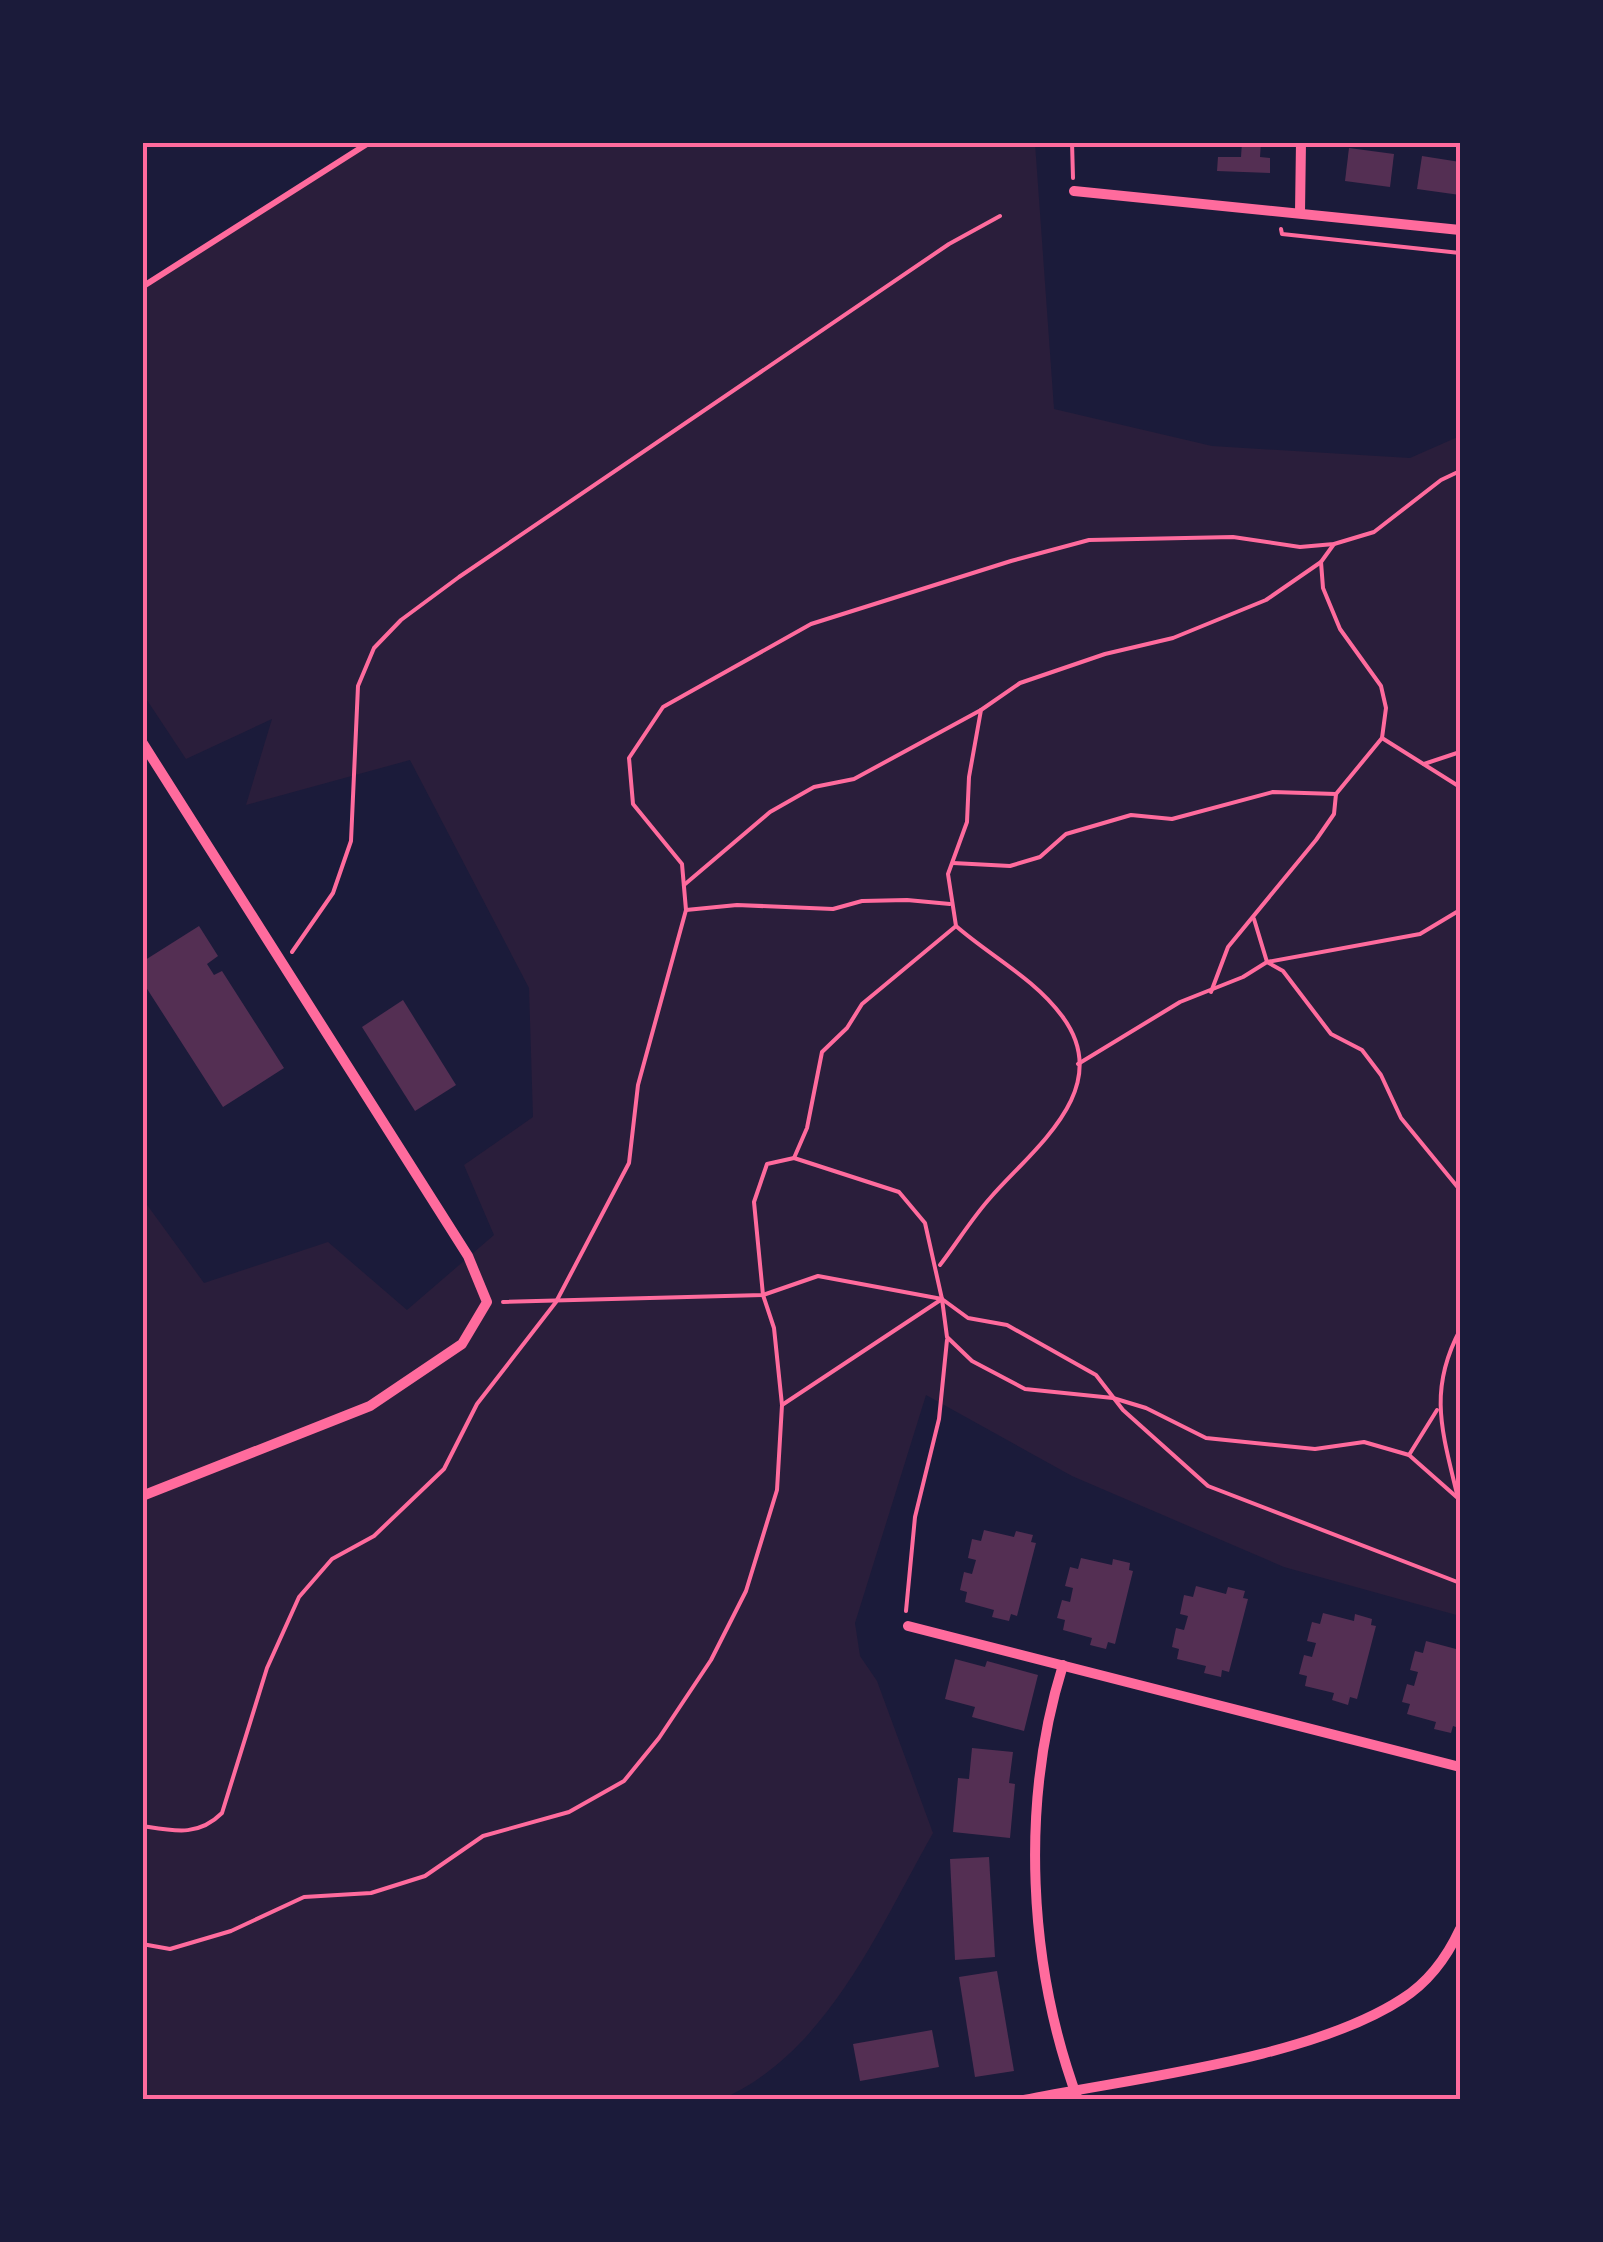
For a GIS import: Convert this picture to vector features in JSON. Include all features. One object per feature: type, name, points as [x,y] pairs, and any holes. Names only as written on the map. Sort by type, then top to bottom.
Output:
[{"type":"street","points":[[1300,212],[1301,142]]},
{"type":"street","points":[[1074,191],[1460,230]]},
{"type":"street","points":[[142,742],[468,1256],[487,1302],[462,1344],[370,1406],[142,1496]]},
{"type":"street","points":[[908,1626],[1460,1767]]},
{"type":"street","points":[[1063,1665],[1052,1700],[1039,1800],[1036,1874],[1051,2008],[1077,2094]]},
{"type":"street","points":[[1024,2100],[1077,2094],[1282,2046],[1382,2011],[1436,1969],[1460,1929]]},
{"type":"lane","points":[[142,287],[370,142]]},
{"type":"path","points":[[1072,142],[1074,191]]},
{"type":"path","points":[[1279,210],[1282,234],[1460,253]]},
{"type":"path","points":[[282,966],[333,894],[351,841],[358,686],[374,648],[401,620],[521,534],[950,244],[1000,216]]},
{"type":"path","points":[[142,1826],[178,1831],[206,1829],[222,1813],[267,1668],[299,1597],[332,1559],[374,1536],[444,1470],[478,1404],[556,1302],[629,1163],[638,1084],[686,910],[682,864],[634,804],[629,758],[663,707],[810,624],[1089,540],[1233,537],[1300,548],[1334,544],[1374,532],[1441,480],[1460,472]]},
{"type":"path","points":[[684,884],[770,812],[814,787],[854,779],[981,710],[1020,684],[1105,654],[1173,638],[1266,600],[1322,562],[1334,544]]},
{"type":"path","points":[[1211,992],[1228,946],[1334,814],[1336,794],[1382,738],[1386,708],[1381,686],[1340,629],[1323,588],[1322,562]]},
{"type":"path","points":[[938,1267],[992,1196],[1055,1129],[1079,1082],[1077,1040],[1061,1015],[1026,978],[956,926],[948,874],[967,822],[969,778],[981,710]]},
{"type":"path","points":[[1382,738],[1460,786]]},
{"type":"path","points":[[1424,764],[1460,752]]},
{"type":"path","points":[[952,863],[1010,866],[1040,857],[1066,834],[1131,815],[1172,820],[1274,792],[1336,794]]},
{"type":"path","points":[[686,910],[738,905],[833,909],[862,902],[907,900],[952,904]]},
{"type":"path","points":[[1078,1064],[1180,1002],[1211,992],[1267,962],[1420,934],[1460,910]]},
{"type":"path","points":[[1254,916],[1267,962],[1283,971],[1332,1034],[1362,1050],[1380,1074],[1401,1118],[1460,1190]]},
{"type":"path","points":[[794,1158],[807,1128],[822,1052],[847,1028],[862,1004],[956,926]]},
{"type":"path","points":[[142,1944],[170,1949],[231,1931],[304,1897],[371,1893],[424,1876],[483,1836],[568,1812],[624,1781],[711,1660],[746,1592],[777,1490],[782,1406],[774,1328],[762,1296],[754,1202],[767,1164],[794,1158],[899,1192],[925,1223],[938,1267],[947,1337],[940,1419],[916,1516],[905,1594],[908,1626]]},
{"type":"path","points":[[487,1302],[762,1296],[818,1276],[942,1298],[968,1318],[1007,1325],[1096,1376],[1114,1398],[1208,1486],[1460,1582]]},
{"type":"path","points":[[782,1406],[942,1298]]},
{"type":"path","points":[[1459,1497],[1438,1410],[1447,1355],[1460,1330]]},
{"type":"path","points":[[947,1337],[972,1361],[1025,1389],[1114,1398],[1146,1408],[1206,1438],[1315,1449],[1364,1442],[1409,1456],[1459,1497]]},
{"type":"path","points":[[1409,1456],[1438,1410]]},
{"type":"shaded area","points":[[370,143],[1035,143],[1054,409],[1212,446],[1410,458],[1460,436],[1460,1616],[1284,1567],[1072,1476],[926,1395],[855,1623],[860,1656],[877,1681],[933,1833],[870,1947],[820,2020],[791,2052],[758,2079],[720,2100],[143,2099],[142,1198],[204,1283],[328,1242],[407,1310],[494,1235],[464,1165],[533,1117],[529,988],[410,760],[246,805],[272,719],[186,759],[143,694],[143,287]]},
{"type":"building","points":[[1242,142],[1261,142],[1260,157],[1270,158],[1270,173],[1217,171],[1218,157],[1241,157]]},
{"type":"building","points":[[1349,148],[1394,154],[1390,187],[1345,181]]},
{"type":"building","points":[[1422,156],[1460,162],[1460,195],[1417,189]]},
{"type":"building","points":[[199,926],[218,956],[207,964],[214,975],[222,971],[284,1068],[223,1107],[142,981],[142,962]]},
{"type":"building","points":[[403,1000],[456,1085],[415,1111],[362,1027]]},
{"type":"building","points":[[984,1530],[1014,1537],[1016,1531],[1033,1535],[1031,1542],[1036,1543],[1017,1616],[1011,1614],[1009,1621],[992,1617],[994,1610],[965,1602],[967,1592],[960,1590],[964,1572],[972,1574],[976,1560],[968,1558],[972,1539],[981,1541]]},
{"type":"building","points":[[1081,1558],[1112,1565],[1113,1559],[1130,1563],[1129,1570],[1133,1571],[1115,1644],[1108,1642],[1106,1649],[1090,1645],[1092,1638],[1063,1630],[1065,1620],[1057,1618],[1062,1600],[1070,1602],[1073,1588],[1065,1586],[1070,1567],[1078,1569]]},
{"type":"building","points":[[1196,1586],[1226,1594],[1228,1587],[1245,1591],[1243,1598],[1248,1599],[1229,1672],[1222,1670],[1221,1677],[1204,1673],[1206,1666],[1177,1659],[1179,1649],[1172,1647],[1176,1628],[1184,1630],[1188,1616],[1180,1614],[1184,1595],[1193,1597]]},
{"type":"building","points":[[1323,1613],[1354,1621],[1355,1614],[1372,1619],[1371,1625],[1376,1626],[1357,1699],[1350,1697],[1348,1705],[1332,1700],[1334,1693],[1305,1686],[1307,1676],[1299,1674],[1304,1655],[1312,1657],[1316,1643],[1307,1641],[1312,1622],[1320,1624]]},
{"type":"building","points":[[1460,1637],[1460,1723],[1459,1728],[1453,1726],[1451,1733],[1434,1729],[1436,1722],[1407,1714],[1410,1704],[1402,1702],[1407,1684],[1414,1686],[1418,1672],[1410,1670],[1415,1651],[1423,1653],[1426,1641],[1456,1649]]},
{"type":"building","points":[[955,1659],[985,1667],[987,1661],[1038,1675],[1024,1731],[972,1717],[975,1707],[945,1699]]},
{"type":"building","points":[[972,1748],[1013,1752],[1009,1783],[1015,1784],[1010,1838],[953,1832],[958,1778],[969,1779]]},
{"type":"building","points":[[989,1857],[995,1957],[955,1960],[950,1859]]},
{"type":"building","points":[[997,1971],[1014,2071],[975,2077],[959,1977]]},
{"type":"building","points":[[932,2030],[939,2067],[860,2081],[853,2044]]}]
